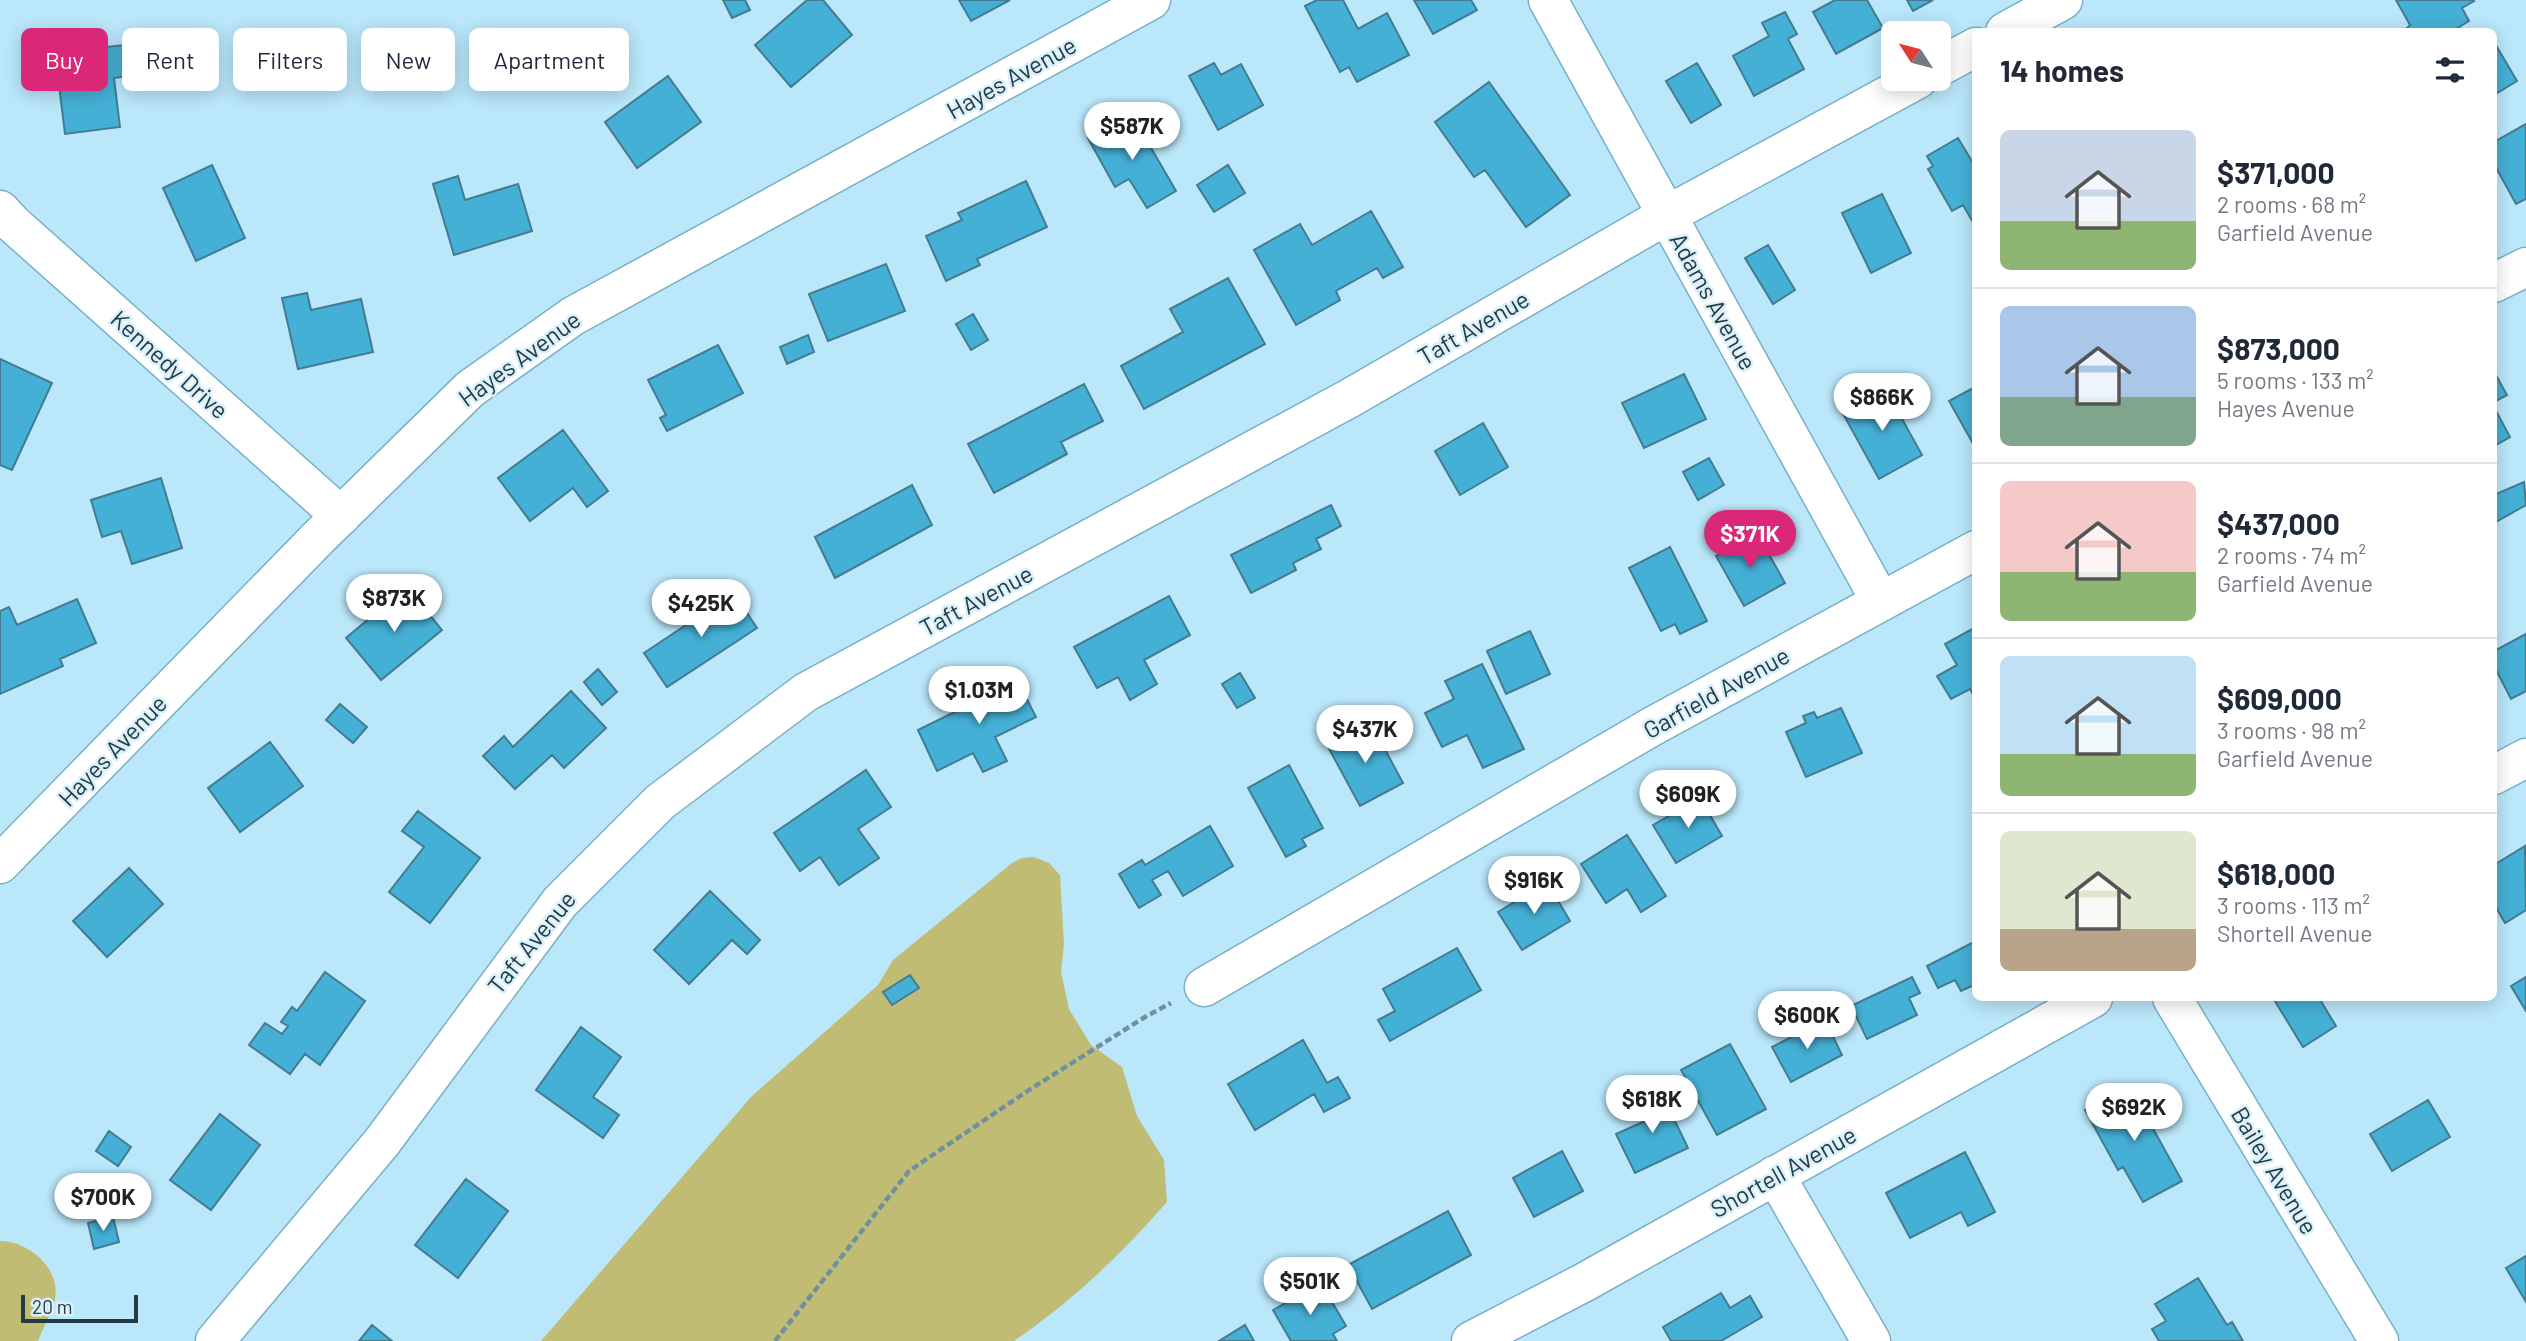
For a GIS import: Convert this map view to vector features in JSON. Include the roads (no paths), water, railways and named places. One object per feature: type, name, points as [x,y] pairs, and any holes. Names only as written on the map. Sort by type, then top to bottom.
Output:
[{"type":"street","name":"Hayes Avenue","points":[[0,864],[341,516],[470,389],[573,316],[1151,0]]},
{"type":"street","name":"Adams Avenue","points":[[1548,0],[1881,602]]},
{"type":"street","points":[[2012,28],[2063,0]]},
{"type":"street","points":[[1951,61],[1972,49]]},
{"type":"street","name":"Taft Avenue","points":[[215,1341],[382,1142],[560,902],[660,802],[806,692],[1350,398],[1667,215],[1896,91]]},
{"type":"street","name":"Kennedy Drive","points":[[0,210],[341,516]]},
{"type":"street","points":[[2497,282],[2526,267]]},
{"type":"street","name":"Garfield Avenue","points":[[1205,987],[1653,726],[1972,553]]},
{"type":"street","points":[[2497,773],[2526,758]]},
{"type":"street","name":"Shortell Avenue","points":[[1471,1341],[1583,1283],[2089,1001]]},
{"type":"street","name":"Bailey Avenue","points":[[2174,1001],[2379,1341]]},
{"type":"street","points":[[1775,1175],[1871,1341]]}]
